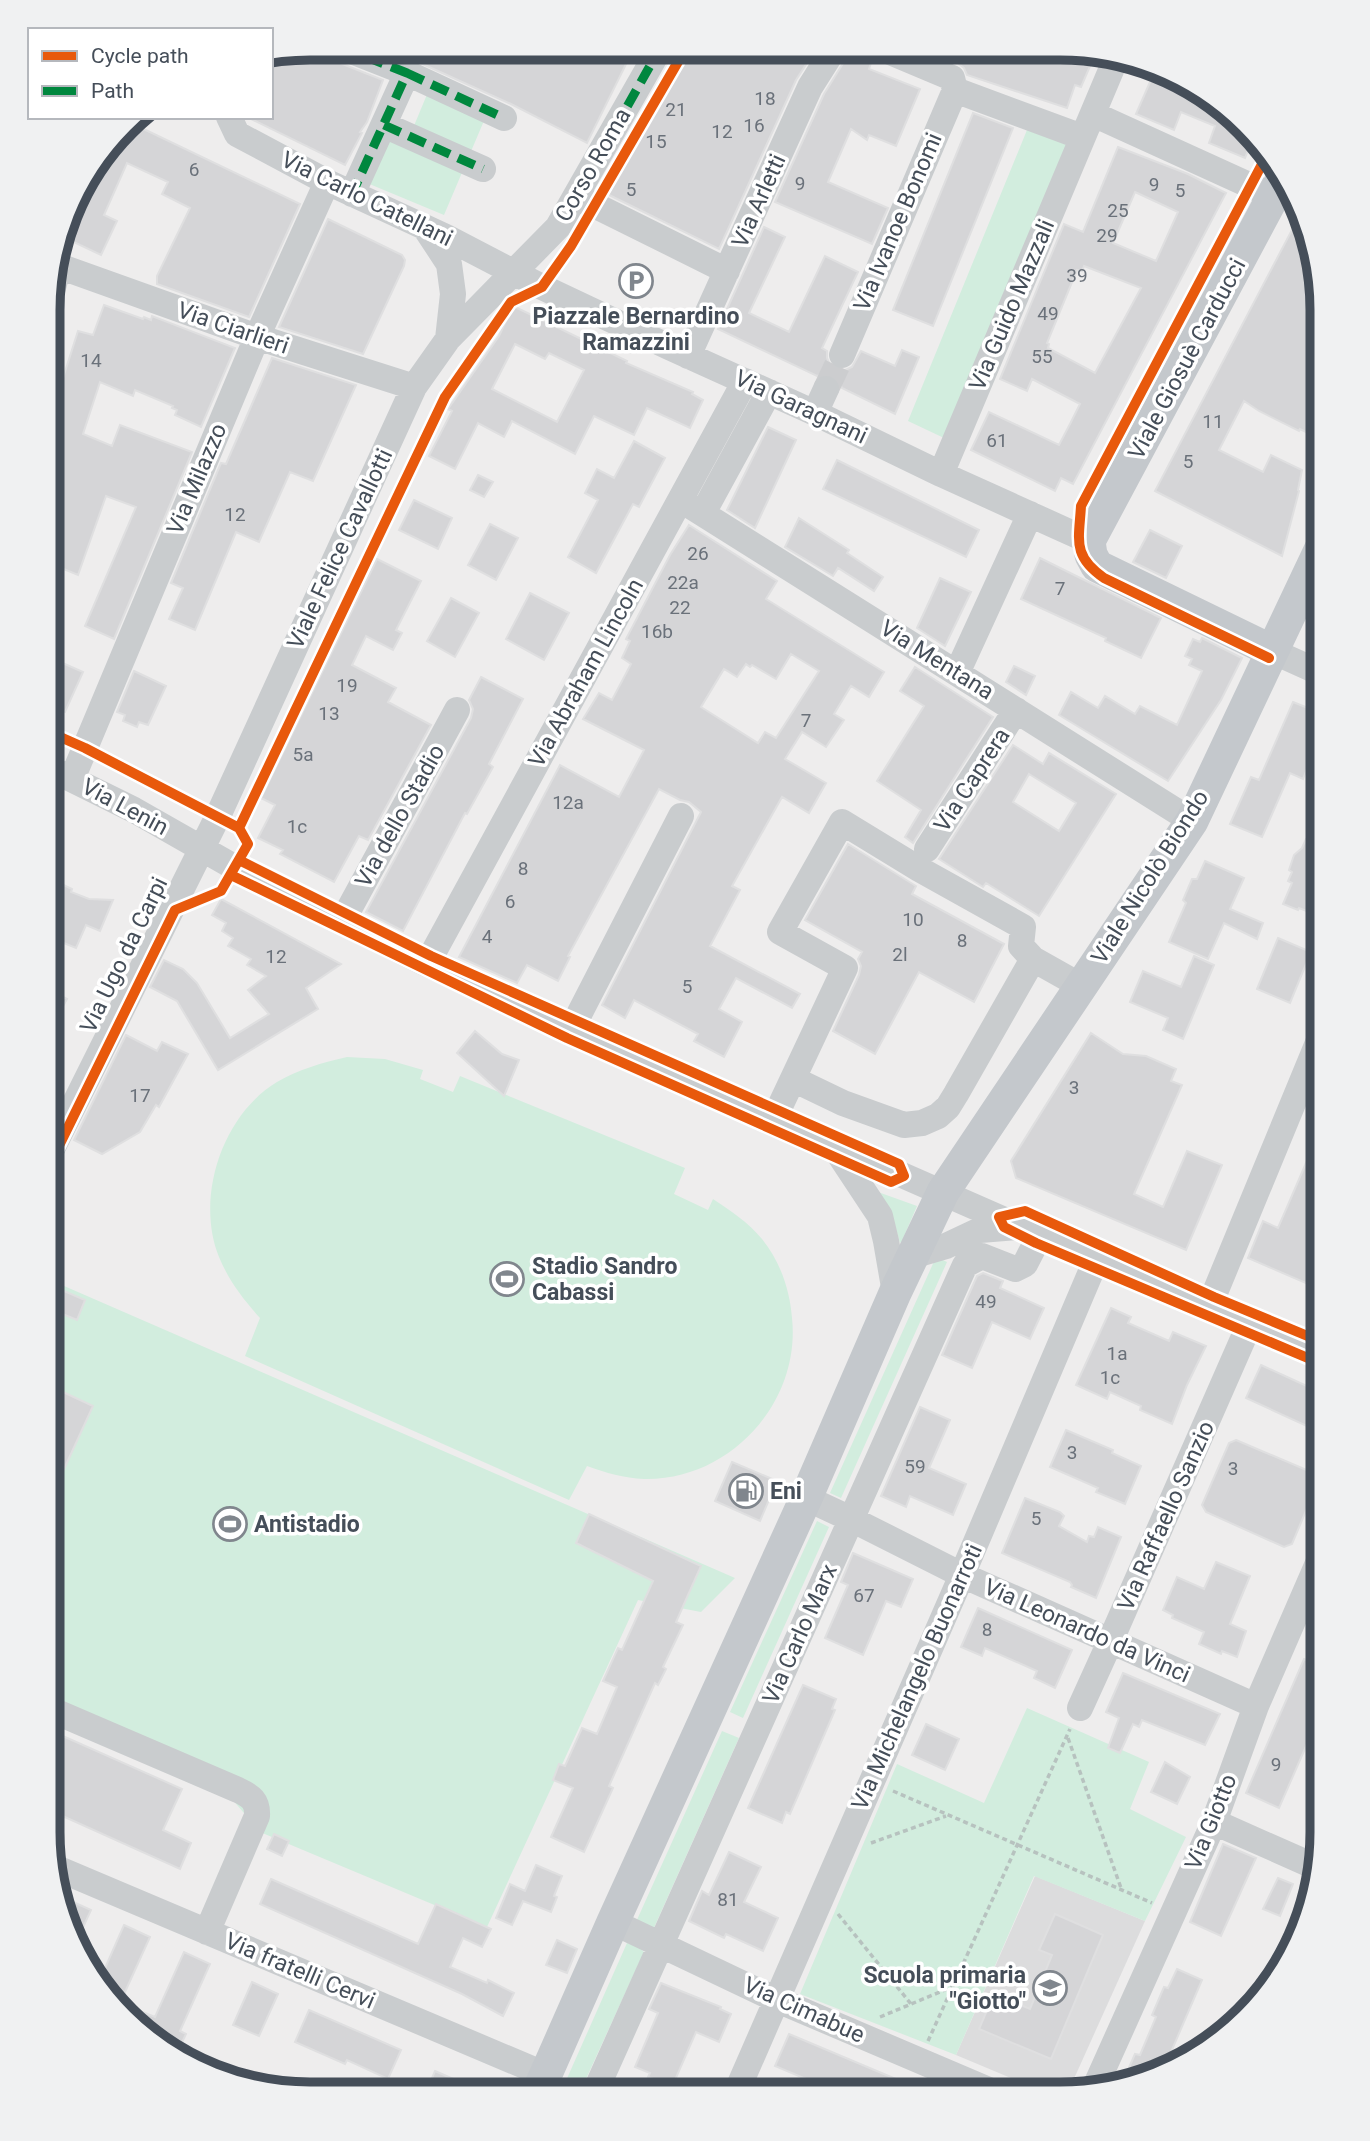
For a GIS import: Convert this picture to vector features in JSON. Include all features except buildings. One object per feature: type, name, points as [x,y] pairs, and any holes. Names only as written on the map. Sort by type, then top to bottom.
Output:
[{"type":"main road","name":"Viale Giosuè Carducci","points":[[1089,541],[1278,186]]},
{"type":"main road","points":[[1089,541],[1091,555],[1097,566],[1272,650]]},
{"type":"main road","name":"Viale Nicolò Biondo","points":[[943,1192],[1192,821],[1310,571]]},
{"type":"main road","points":[[543,2082],[806,1498],[895,1293],[943,1192]]},
{"type":"street","points":[[374,60],[504,118]]},
{"type":"street","name":"Corso Roma","points":[[514,271],[558,227],[653,60]]},
{"type":"street","name":"Via Arletti","points":[[688,356],[810,87],[827,60]]},
{"type":"street","points":[[909,60],[952,78],[955,90],[1088,126],[1277,186]]},
{"type":"street","name":"Via Guido Mazzali","points":[[941,474],[1113,65]]},
{"type":"street","points":[[352,194],[407,73]]},
{"type":"street","name":"Via Ivanoe Bonomi","points":[[842,355],[955,90]]},
{"type":"street","name":"Via Carlo Catellani","points":[[230,119],[237,134],[327,182],[514,271]]},
{"type":"street","points":[[384,125],[483,169]]},
{"type":"street","name":"Via Milazzo","points":[[60,774],[327,182]]},
{"type":"street","points":[[576,196],[727,271]]},
{"type":"street","points":[[426,229],[449,264],[453,294],[448,339]]},
{"type":"street","name":"Via Ciarlieri","points":[[63,268],[257,337],[414,387]]},
{"type":"street","name":"Via Garagnani","points":[[514,271],[542,287],[769,392],[821,401],[941,474],[1089,541]]},
{"type":"street","name":"Viale Felice Cavallotti","points":[[201,848],[414,387],[448,339],[514,271]]},
{"type":"street","name":"Via Abraham Lincoln","points":[[692,507],[745,381]]},
{"type":"street","name":"Via Abraham Lincoln","points":[[427,964],[692,507],[769,392]]},
{"type":"street","name":"Via Mentana","points":[[692,507],[1192,821]]},
{"type":"street","points":[[957,673],[1030,514]]},
{"type":"street","points":[[1272,650],[1310,668]]},
{"type":"street","name":"Via dello Stadio","points":[[342,922],[457,710]]},
{"type":"street","name":"Via Caprera","points":[[927,849],[1016,710]]},
{"type":"street","name":"Via Lenin","points":[[60,774],[134,810],[201,848]]},
{"type":"street","points":[[571,1030],[681,816]]},
{"type":"street","points":[[774,1119],[845,968],[780,932],[842,822],[919,869],[1023,926],[1021,946],[1032,959],[1081,986]]},
{"type":"street","points":[[201,848],[255,879],[427,964],[571,1030],[1096,1260],[1310,1347]]},
{"type":"street","name":"Via Ugo da Carpi","points":[[60,1133],[201,848]]},
{"type":"street","points":[[793,1079],[843,1103],[904,1125],[922,1124],[938,1116],[956,1094],[1032,959]]},
{"type":"street","points":[[1209,1307],[1310,1063]]},
{"type":"street","points":[[833,1145],[880,1216],[895,1293]]},
{"type":"street","points":[[912,1256],[946,1246],[980,1230],[1030,1231]]},
{"type":"street","name":"Via Carlo Marx","points":[[599,2082],[965,1265],[982,1256],[1015,1269],[1026,1264],[1030,1231]]},
{"type":"street","name":"Via Michelangelo Buonarroti","points":[[741,2082],[1096,1260]]},
{"type":"street","name":"Via Raffaello Sanzio","points":[[1080,1708],[1250,1323]]},
{"type":"street","name":"Via Leonardo da Vinci","points":[[806,1498],[962,1575],[1256,1706]]},
{"type":"street","name":"Via Giotto","points":[[1099,2078],[1214,1822],[1256,1706],[1310,1582]]},
{"type":"street","points":[[60,1714],[238,1790],[255,1800],[258,1807],[257,1816],[207,1932]]},
{"type":"street","points":[[1214,1822],[1308,1864]]},
{"type":"street","name":"Via fratelli Cervi","points":[[63,1871],[207,1932],[538,2082]]},
{"type":"street","name":"Via Cimabue","points":[[613,1922],[775,1999],[970,2082]]},
{"type":"path","points":[[919,2060],[1080,1708]]},
{"type":"path","points":[[1067,1735],[1122,1890]]},
{"type":"path","points":[[871,1781],[1173,1912]]},
{"type":"path","points":[[839,1854],[948,1815]]},
{"type":"path","points":[[822,1893],[911,2004]]},
{"type":"path","points":[[849,2030],[953,1987]]},
{"type":"shaded area","name":"Scuola primaria \"Giotto\"","points":[[1035,1876],[1145,1921],[1073,2081],[1020,2082],[956,2055]]},
{"type":"green space","points":[[428,92],[486,116],[444,215],[367,183],[387,138],[406,145]]},
{"type":"green space","points":[[1027,130],[1068,145],[944,438],[908,421]]},
{"type":"green space","name":"Stadio Sandro Cabassi","points":[[347,1057],[385,1059],[423,1070],[420,1079],[453,1092],[460,1076],[685,1168],[674,1194],[708,1210],[713,1199],[751,1227],[779,1266],[789,1297],[792,1318],[792,1349],[785,1379],[772,1406],[754,1431],[731,1451],[705,1466],[675,1476],[644,1479],[615,1475],[587,1466],[569,1500],[245,1356],[260,1318],[227,1274],[212,1234],[212,1184],[218,1160],[241,1115],[258,1097],[294,1073]]},
{"type":"green space","points":[[878,1192],[917,1206],[900,1243],[893,1218]]},
{"type":"green space","points":[[936,1257],[947,1262],[841,1498],[830,1493]]},
{"type":"green space","points":[[60,1284],[735,1578],[701,1612],[638,1600],[487,1927],[260,1832],[232,1799],[60,1722]]},
{"type":"green space","points":[[817,1521],[829,1527],[743,1718],[730,1712]]},
{"type":"green space","points":[[1027,1708],[1149,1762],[1130,1809],[1186,1837],[1145,1921],[1034,1876],[956,2055],[800,1994],[897,1764],[984,1803]]},
{"type":"green space","points":[[722,1731],[739,1738],[653,1930],[636,1922]]},
{"type":"green space","points":[[627,1943],[637,1946],[644,1952],[585,2082],[565,2082]]},
{"type":"tunnel","points":[[826,389],[842,355]]},
{"type":"marked path","points":[[352,194],[407,73],[374,60]]},
{"type":"marked path","points":[[601,153],[653,60]]},
{"type":"marked path","points":[[407,73],[504,118]]},
{"type":"marked path","points":[[384,125],[483,169]]},
{"type":"cycle path","points":[[239,828],[445,397],[511,302],[542,287],[571,246],[679,60]]},
{"type":"cycle path","points":[[1263,163],[1081,506],[1079,538],[1082,555],[1104,578],[1269,658]]},
{"type":"cycle path","points":[[60,737],[239,828],[248,844],[221,891],[175,910],[60,1144]]},
{"type":"cycle path","points":[[231,875],[567,1038],[891,1182],[904,1176],[899,1164],[431,956],[239,860]]},
{"type":"cycle path","points":[[1310,1337],[1214,1297],[1025,1211],[999,1217],[1004,1227],[1036,1243],[1310,1359]]},
{"type":"place","name":"Piazzale Bernardino Ramazzini","points":[[636,281]]},
{"type":"place","name":"Stadio Sandro Cabassi","points":[[507,1279]]},
{"type":"place","name":"Eni","points":[[746,1491]]},
{"type":"place","name":"Antistadio","points":[[230,1524]]},
{"type":"place","name":"Scuola primaria \"Giotto\"","points":[[1050,1988]]}]
